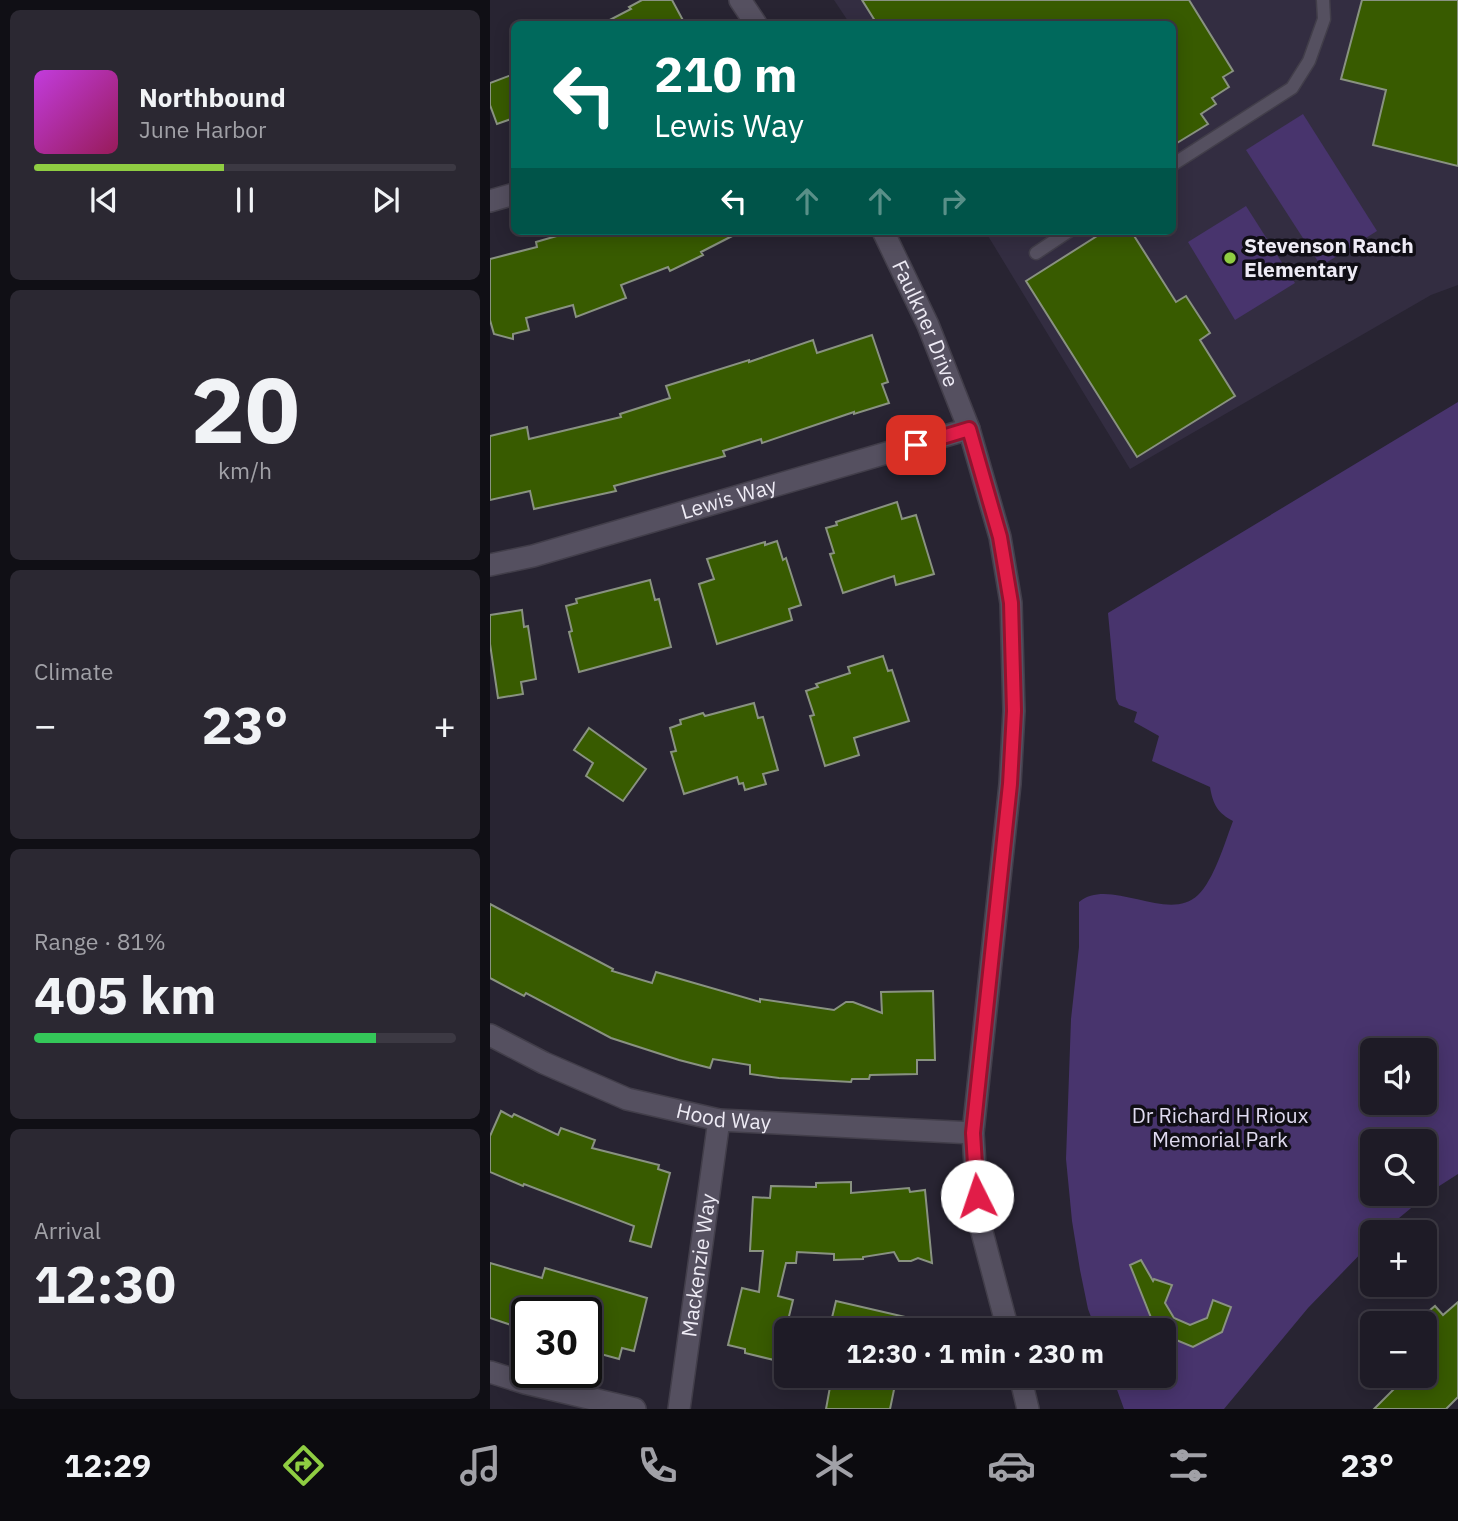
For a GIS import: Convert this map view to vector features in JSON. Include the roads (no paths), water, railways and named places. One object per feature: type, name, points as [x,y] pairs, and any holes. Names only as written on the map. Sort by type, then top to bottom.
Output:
[{"type":"street","points":[[740,0],[754,21]]},
{"type":"street","points":[[490,201],[511,195]]},
{"type":"street","name":"Faulkner Drive","points":[[885,235],[929,325],[969,429],[1000,537],[1011,603],[1014,711],[1010,784],[973,1133],[978,1217],[1005,1318]]},
{"type":"street","name":"Lewis Way","points":[[490,565],[533,556],[969,429]]},
{"type":"street","name":"Hood Way","points":[[490,1035],[544,1063],[627,1099],[719,1120],[973,1133]]},
{"type":"street","name":"Mackenzie Way","points":[[679,1409],[719,1120]]},
{"type":"street","points":[[490,1372],[635,1409]]},
{"type":"street","points":[[1023,1388],[1028,1409]]},
{"type":"lane","points":[[1176,162],[1292,88],[1313,51],[1324,19],[1323,0]]},
{"type":"lane","points":[[1035,253],[1063,235]]},
{"type":"place","name":"Stevenson Ranch Elementary","points":[[1230,258]]},
{"type":"park label","name":"Dr Richard H Rioux Memorial Park","points":[[1220,1128]]}]
